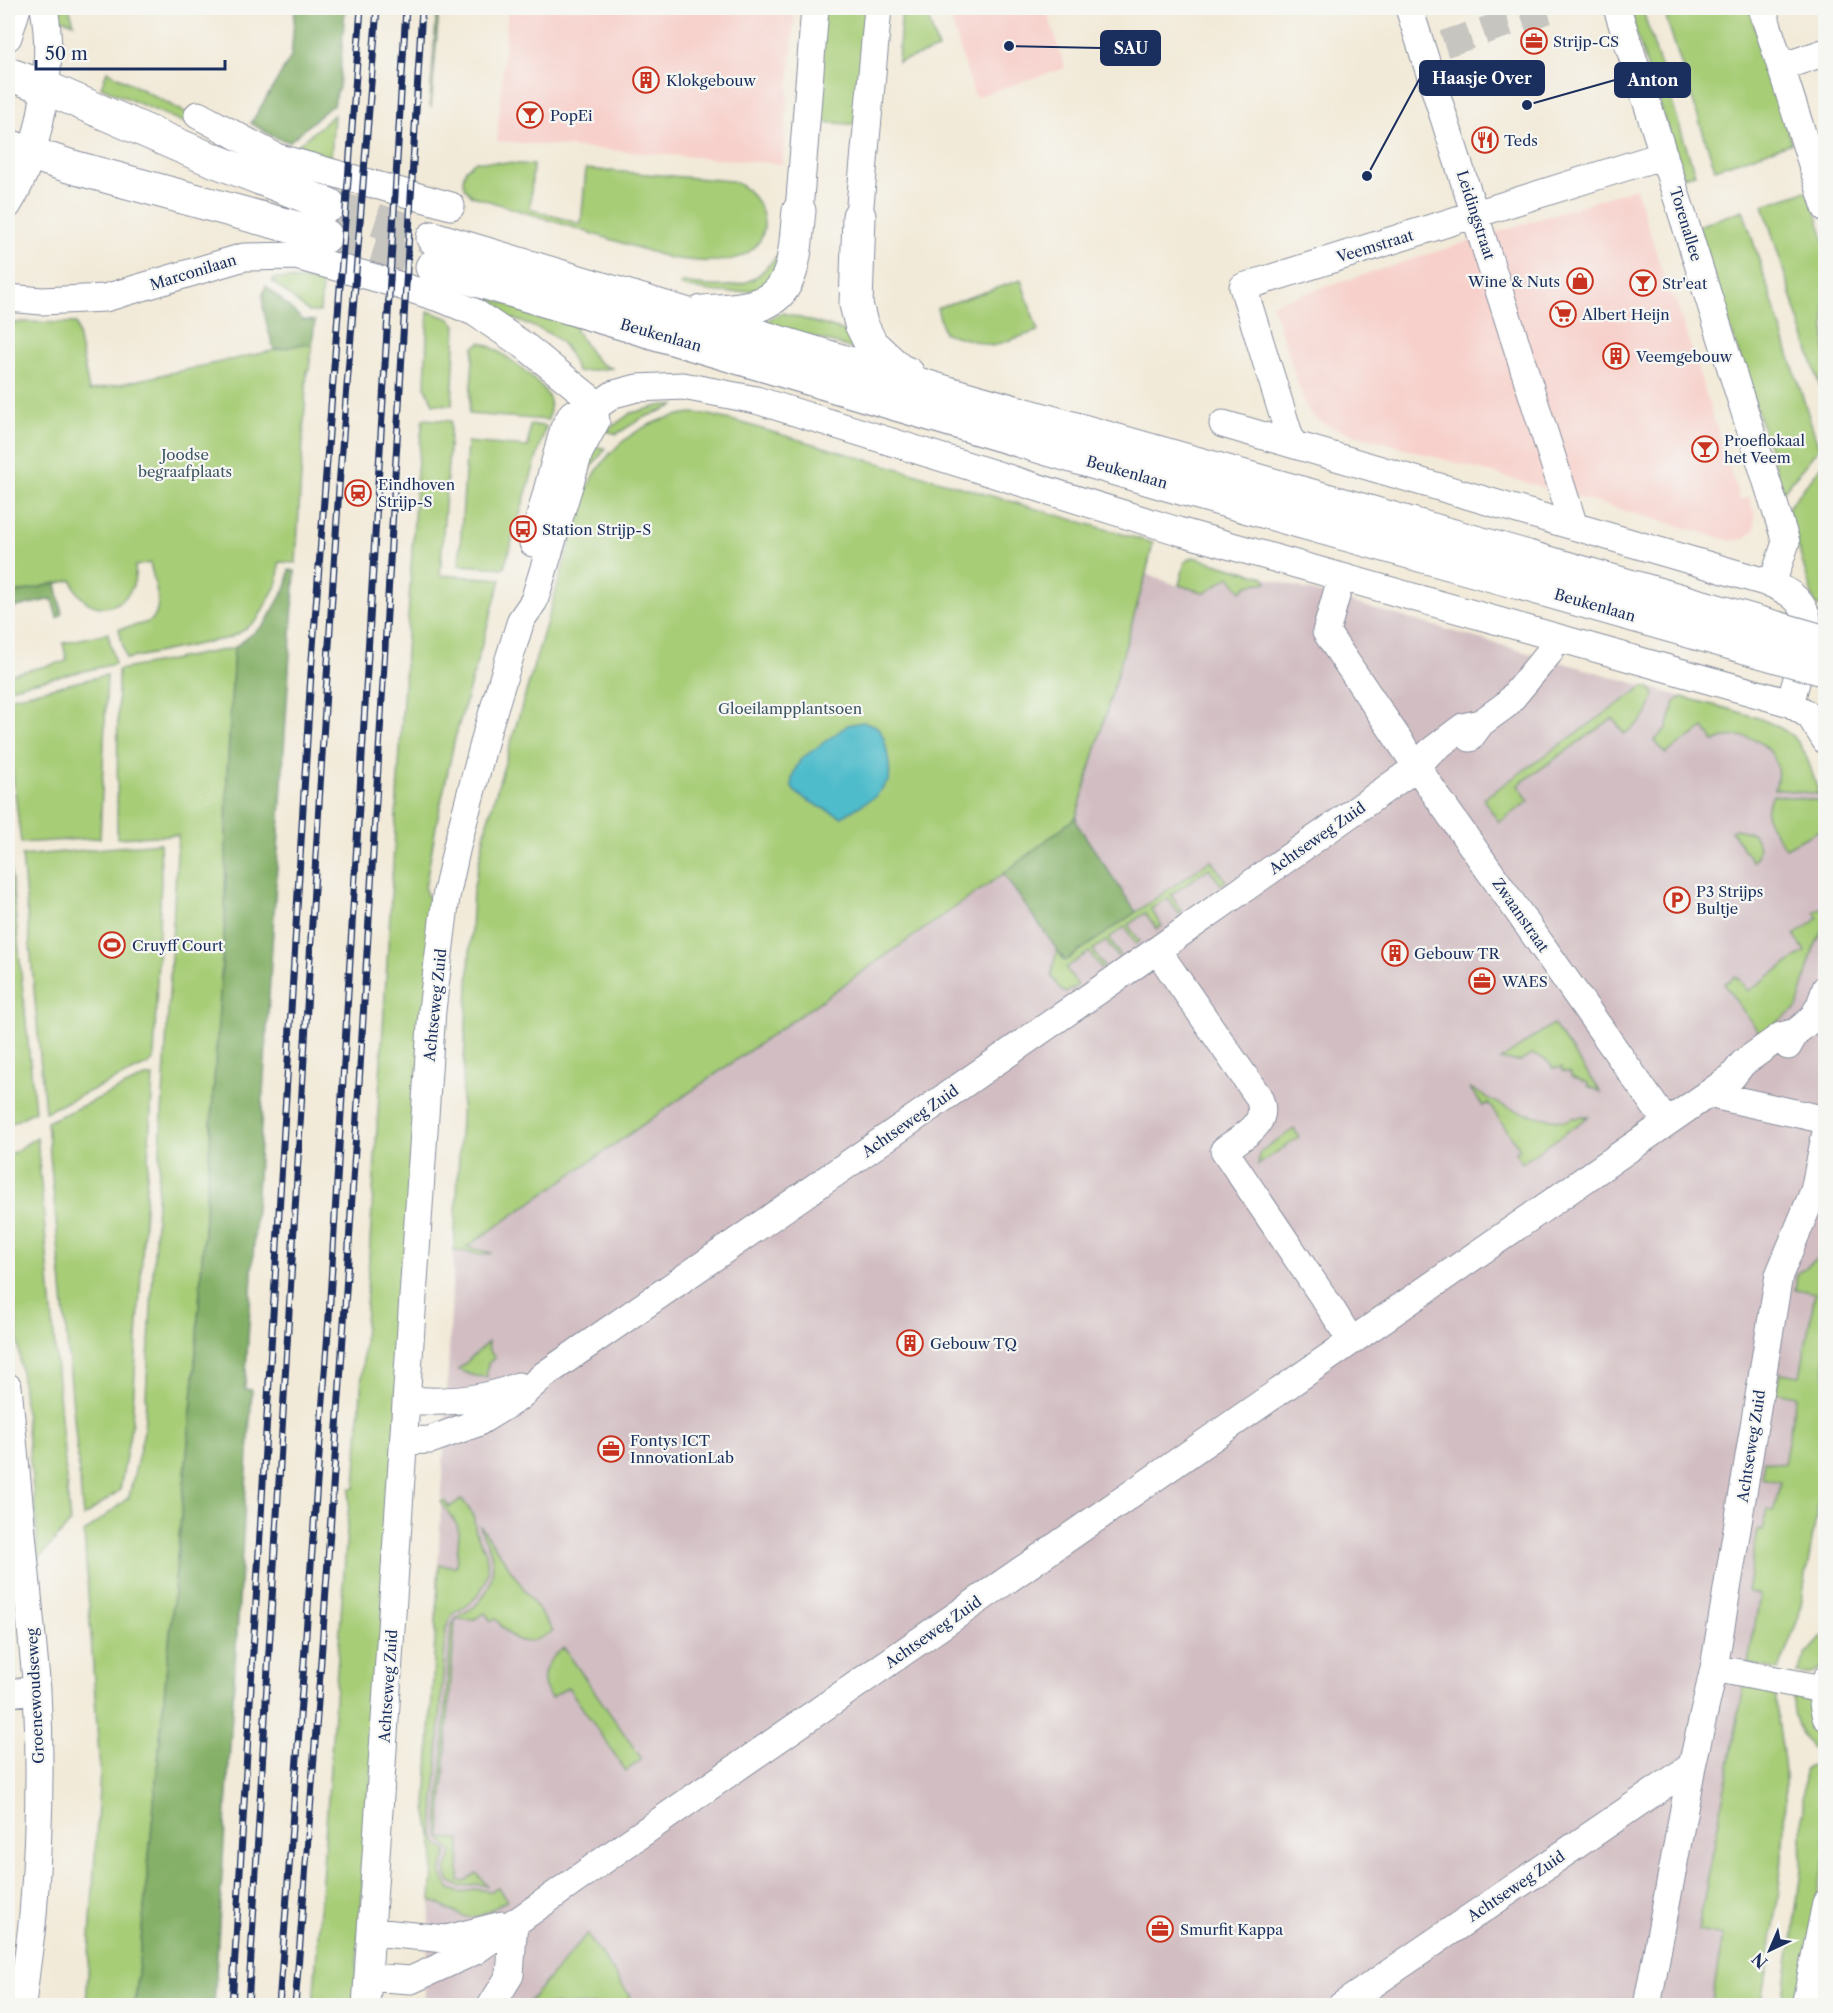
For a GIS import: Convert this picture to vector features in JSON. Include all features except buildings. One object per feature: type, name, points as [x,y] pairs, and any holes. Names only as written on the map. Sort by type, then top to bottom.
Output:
[{"type":"main road","points":[[8,74],[47,88],[203,156],[328,220],[19,150]]},
{"type":"main road","points":[[687,314],[747,308],[766,303],[781,290],[792,270],[799,211]]},
{"type":"main road","points":[[860,216],[856,304],[861,324],[871,345],[899,370],[948,393]]},
{"type":"main road","name":"Beukenlaan","points":[[1826,642],[1524,570],[1147,478],[442,250],[687,314],[948,393],[1524,570],[1826,670]]},
{"type":"street","points":[[8,37],[17,8]]},
{"type":"street","points":[[8,205],[15,193],[19,150],[47,88],[44,8]]},
{"type":"street","points":[[799,211],[815,8]]},
{"type":"street","points":[[860,216],[878,8]]},
{"type":"street","name":"Leidingstraat","points":[[1409,8],[1434,47],[1476,214],[1574,526]]},
{"type":"street","name":"Torenallee","points":[[1617,8],[1786,542],[1772,584]]},
{"type":"street","points":[[1762,8],[1826,208]]},
{"type":"street","points":[[1781,67],[1826,52]]},
{"type":"street","points":[[198,115],[276,157],[451,206]]},
{"type":"street","points":[[203,156],[230,134]]},
{"type":"street","name":"Veemstraat","points":[[1292,444],[1243,287],[1664,155]]},
{"type":"street","name":"Marconilaan","points":[[8,297],[42,301],[105,298],[244,257],[296,256],[376,278],[445,300],[474,312],[525,346],[595,406]]},
{"type":"street","points":[[595,406],[623,390],[654,386],[683,386],[756,400],[1178,531],[1790,703],[1810,716],[1826,741]]},
{"type":"street","name":"Achtseweg Zuid","points":[[366,2006],[408,1400],[432,1010],[446,897],[488,728],[521,620],[534,601],[579,453],[596,421],[595,406]]},
{"type":"street","points":[[1223,424],[1772,584],[1792,593],[1806,615],[1803,647],[1790,703]]},
{"type":"street","points":[[1341,578],[1326,633],[1417,767]]},
{"type":"street","name":"Achtseweg Zuid","points":[[405,1441],[430,1440],[477,1423],[518,1398],[544,1375],[1417,767],[1430,752],[1462,727],[1481,723],[1507,704],[1549,653],[1555,637]]},
{"type":"street","name":"Zwaanstraat","points":[[1417,767],[1666,1122]]},
{"type":"street","points":[[1157,950],[1258,1096],[1263,1108],[1260,1120],[1253,1128],[1224,1150],[1351,1341]]},
{"type":"street","name":"Achtseweg Zuid","points":[[368,1977],[411,1980],[475,1951],[1708,1094],[1732,1077],[1743,1063],[1781,1036],[1796,1032],[1812,1019],[1826,988]]},
{"type":"street","points":[[1708,1094],[1826,1120]]},
{"type":"street","name":"Achtseweg Zuid","points":[[1647,2006],[1692,1766],[1714,1668],[1779,1275],[1814,1191],[1826,1132]]},
{"type":"street","name":"Achtseweg Zuid","points":[[408,1400],[432,1402],[498,1395],[544,1375]]},
{"type":"street","name":"Groenewoudseweg","points":[[8,1387],[38,1690],[40,1738],[39,1816],[33,1915],[22,2006]]},
{"type":"street","points":[[1714,1668],[1824,1684],[1822,1704],[1826,1717]]},
{"type":"street","points":[[8,1694],[38,1690]]},
{"type":"street","name":"Achtseweg Zuid","points":[[1341,2006],[1692,1766]]},
{"type":"street","points":[[1805,2006],[1826,1903]]},
{"type":"street","points":[[491,2006],[510,1975],[514,1922]]},
{"type":"street","name":"Achtseweg Zuid","points":[[372,1932],[446,1939],[514,1922]]},
{"type":"shaded area","name":"Klokgebouw","points":[[508,8],[795,8],[782,164],[497,141]]},
{"type":"shaded area","points":[[947,8],[1046,8],[1065,68],[975,97]]},
{"type":"shaded area","points":[[1636,188],[1670,297],[1674,296],[1740,500],[1749,497],[1755,516],[1754,530],[1745,539],[1732,541],[1330,427],[1315,418],[1306,408],[1272,304]]},
{"type":"shaded area","points":[[1193,557],[1764,720],[1788,732],[1799,743],[1807,758],[1826,815],[1825,1389],[1729,1915],[1710,2005],[424,2006],[434,1851],[426,1808],[454,1251],[458,1247],[467,1247],[1003,874],[1106,708],[1146,574],[1179,586],[1185,562]]},
{"type":"green space","points":[[55,8],[69,8],[74,23],[56,17]]},
{"type":"green space","points":[[295,8],[345,8],[339,89],[334,106],[289,142],[272,136],[251,123],[291,57]]},
{"type":"green space","points":[[437,8],[439,8],[431,108],[430,102]]},
{"type":"green space","points":[[821,8],[868,8],[859,125],[812,121]]},
{"type":"green space","points":[[902,8],[925,8],[938,49],[898,62]]},
{"type":"green space","points":[[1639,8],[1642,8],[1695,174],[1683,177],[1631,17]]},
{"type":"green space","points":[[1663,8],[1749,8],[1792,143],[1715,169]]},
{"type":"green space","points":[[107,71],[201,121],[194,127],[101,87]]},
{"type":"green space","points":[[334,115],[331,157],[298,145]]},
{"type":"green space","points":[[476,161],[533,165],[530,209],[581,224],[586,169],[732,181],[742,186],[758,203],[764,223],[763,234],[749,252],[731,259],[710,261],[670,258],[473,196],[465,188],[463,177],[466,169]]},
{"type":"green space","points":[[1809,190],[1825,242],[1825,403],[1763,205]]},
{"type":"green space","points":[[1743,210],[1819,448],[1783,492],[1698,226]]},
{"type":"green space","points":[[778,255],[771,278],[753,290],[728,293],[680,286],[681,283],[715,286],[741,284],[765,270]]},
{"type":"green space","points":[[276,278],[322,282],[320,312],[309,312],[272,281]]},
{"type":"green space","points":[[1021,280],[1038,331],[992,346],[944,333],[937,308]]},
{"type":"green space","points":[[266,286],[303,320],[315,321],[312,345],[303,344],[274,350],[263,300]]},
{"type":"green space","points":[[451,286],[576,326],[576,331],[596,359],[601,364],[613,368],[577,372],[566,349],[553,336],[514,319],[510,324]]},
{"type":"green space","points":[[428,311],[450,319],[456,325],[452,405],[433,404],[425,386]]},
{"type":"green space","points":[[783,313],[848,332],[860,351],[763,322]]},
{"type":"green space","name":"Joodse begraafplaats","points":[[21,322],[76,323],[89,391],[303,344],[312,345],[309,370],[307,370],[296,563],[279,562],[278,582],[257,620],[241,632],[229,638],[126,659],[119,629],[148,622],[157,612],[157,596],[150,563],[135,566],[134,581],[129,593],[121,601],[110,606],[99,607],[88,603],[79,594],[72,580],[8,595],[8,325]]},
{"type":"green space","points":[[481,342],[509,359],[540,385],[550,401],[548,420],[469,414],[474,347]]},
{"type":"green space","points":[[663,405],[676,405],[642,418],[617,434],[606,431],[631,413]]},
{"type":"green space","name":"Gloeilampplantsoen","points":[[692,413],[735,421],[1153,543],[1146,574],[1076,818],[1003,874],[467,1247],[492,1253],[481,1255],[454,1251],[473,891],[487,823],[586,490],[605,460],[629,437],[657,421]]},
{"type":"green space","points":[[423,419],[451,421],[440,575],[501,579],[455,738],[425,888],[427,896],[436,899],[354,2005],[313,2006],[350,1488],[355,1488],[417,470]]},
{"type":"green space","points":[[530,425],[546,426],[504,568],[459,565],[467,442],[528,447]]},
{"type":"green space","points":[[594,446],[606,449],[594,463],[581,487]]},
{"type":"green space","points":[[1824,463],[1826,467],[1825,608],[1815,605],[1787,509]]},
{"type":"green space","points":[[1193,557],[1264,577],[1267,582],[1248,585],[1241,591],[1230,576],[1205,593],[1179,585],[1185,562]]},
{"type":"green space","points":[[289,570],[295,571],[245,1389],[252,1390],[214,2005],[135,2005],[194,1379],[225,920],[227,776],[234,648],[265,624],[287,585]]},
{"type":"green space","points":[[56,583],[62,614],[57,618],[52,599],[8,609],[8,595]]},
{"type":"green space","points":[[108,633],[115,664],[8,688],[8,675],[67,661],[63,643]]},
{"type":"green space","points":[[234,648],[227,776],[225,920],[194,1379],[135,2005],[86,2005],[100,1771],[84,1533],[129,1497],[144,1431],[178,835],[117,838],[118,670]]},
{"type":"green space","points":[[107,675],[100,838],[21,843],[8,734],[8,698]]},
{"type":"green space","points":[[1644,686],[1650,688],[1654,694],[1648,713],[1640,722],[1624,734],[1613,718],[1518,785],[1529,801],[1499,822],[1483,799]]},
{"type":"green space","points":[[1682,697],[1761,719],[1789,733],[1805,754],[1819,794],[1775,789],[1778,775],[1776,763],[1762,744],[1752,739],[1740,736],[1727,737],[1714,742],[1704,728],[1665,754],[1655,740],[1667,728],[1675,702]]},
{"type":"green space","points":[[1773,795],[1821,801],[1825,815],[1825,827],[1786,848],[1772,829],[1767,816],[1768,803]]},
{"type":"green space","points":[[1076,817],[1077,824],[1136,912],[1065,961],[1003,874]]},
{"type":"green space","points":[[1736,829],[1752,833],[1757,840],[1759,851],[1753,862],[1731,831]]},
{"type":"green space","points":[[8,843],[35,1111],[8,1125]]},
{"type":"green space","points":[[160,843],[161,878],[154,1059],[149,1064],[45,1112],[22,856]]},
{"type":"green space","points":[[1211,860],[1226,881],[1221,885],[1209,868],[1171,895],[1182,912],[1179,914],[1167,898],[1151,909],[1162,926],[1157,929],[1145,913],[1128,925],[1140,941],[1136,944],[1125,927],[1109,938],[1120,955],[1118,957],[1106,941],[1093,950],[1104,966],[1101,968],[1089,952],[1066,968],[1078,985],[1066,993],[1061,990],[1051,976],[1057,950],[1065,961]]},
{"type":"green space","points":[[1825,905],[1825,924],[1813,950],[1797,1008],[1760,1034],[1724,984],[1736,976],[1748,991],[1805,951],[1794,935],[1815,921],[1818,918],[1814,913]]},
{"type":"green space","points":[[1553,1024],[1601,1092],[1588,1086],[1588,1083],[1571,1077],[1571,1073],[1562,1071],[1562,1068],[1552,1068],[1547,1061],[1539,1057],[1532,1055],[1521,1061],[1500,1060]]},
{"type":"green space","points":[[145,1077],[153,1077],[132,1422],[120,1490],[83,1517],[47,1122]]},
{"type":"green space","points":[[1469,1087],[1504,1106],[1528,1114],[1567,1121],[1571,1118],[1588,1117],[1522,1163],[1515,1153],[1520,1149],[1488,1103],[1483,1106]]},
{"type":"green space","points":[[1294,1129],[1299,1137],[1258,1165],[1260,1152]]},
{"type":"green space","points":[[37,1137],[70,1523],[37,1561],[37,1530],[8,1240],[8,1156]]},
{"type":"green space","points":[[1825,1253],[1825,1465],[1799,1616],[1779,1670],[1748,1664],[1760,1595],[1747,1591],[1758,1529],[1762,1530],[1767,1510],[1774,1511],[1780,1482],[1761,1478],[1764,1461],[1784,1464],[1796,1396],[1776,1392],[1780,1373],[1800,1376],[1815,1293],[1795,1289],[1797,1274]]},
{"type":"green space","points":[[488,1342],[489,1350],[495,1358],[490,1361],[487,1377],[475,1376],[458,1370]]},
{"type":"green space","points":[[462,1499],[473,1515],[476,1532],[486,1553],[488,1571],[479,1594],[469,1604],[453,1614],[446,1628],[433,1834],[438,1844],[447,1851],[441,1873],[450,1889],[460,1893],[474,1889],[490,1891],[498,1888],[507,1900],[477,1917],[462,1916],[431,1900],[434,1851],[426,1808],[439,1565],[456,1566],[459,1533],[457,1525],[441,1502],[444,1500],[449,1507]]},
{"type":"green space","points":[[480,1525],[553,1631],[535,1640],[521,1641],[508,1634],[496,1619],[491,1621],[485,1613],[473,1620],[456,1619],[475,1606],[485,1594],[491,1580],[492,1558]]},
{"type":"green space","points":[[455,1621],[440,1838],[438,1827],[451,1627]]},
{"type":"green space","points":[[1825,1634],[1824,1663],[1812,1674],[1797,1673],[1806,1655]]},
{"type":"green space","points":[[564,1648],[642,1759],[626,1771],[568,1687],[551,1698],[547,1691],[544,1683],[545,1670],[552,1658]]},
{"type":"green space","points":[[1744,1686],[1776,1692],[1785,1778],[1784,1835],[1779,1892],[1761,2005],[1711,2005],[1723,1936],[1698,1931]]},
{"type":"green space","points":[[1793,1696],[1807,1699],[1811,1704],[1818,1727],[1825,1738],[1825,1761],[1811,1747],[1797,1724]]},
{"type":"green space","points":[[1813,1765],[1825,1773],[1825,1854],[1800,2005],[1781,2006],[1801,1869],[1804,1771],[1808,1766]]},
{"type":"green space","points":[[440,1838],[460,1839],[459,1881],[464,1882],[477,1873],[487,1886],[476,1884],[460,1887],[449,1881],[446,1870],[452,1852]]},
{"type":"green space","points":[[587,1934],[636,2005],[526,2005],[527,2004]]},
{"type":"water","points":[[862,722],[876,726],[882,733],[887,754],[889,780],[876,796],[842,817],[799,795],[792,787],[792,780],[801,759],[848,725]]},
{"type":"tunnel","points":[[1444,44],[1554,8]]},
{"type":"tunnel","points":[[329,205],[433,238]]},
{"type":"tunnel","points":[[326,236],[432,267]]},
{"type":"railway","points":[[232,2006],[311,673],[361,8]]},
{"type":"railway","points":[[248,2006],[339,487],[377,8]]},
{"type":"railway","points":[[279,2006],[329,1317],[406,8]]},
{"type":"railway","points":[[295,2006],[348,1257],[422,8]]},
{"type":"place","name":"Strijp-CS","points":[[1534,41]]},
{"type":"place","name":"SAU","points":[[1009,46]]},
{"type":"place","name":"Klokgebouw","points":[[646,80]]},
{"type":"place","name":"Anton","points":[[1527,105]]},
{"type":"place","name":"PopEi","points":[[530,115]]},
{"type":"place","name":"Teds","points":[[1485,140]]},
{"type":"place","name":"Haasje Over","points":[[1367,176]]},
{"type":"place","name":"Wine & Nuts","points":[[1580,281]]},
{"type":"place","name":"Str'eat","points":[[1643,283]]},
{"type":"place","name":"Albert Heijn","points":[[1563,314]]},
{"type":"place","name":"Veemgebouw","points":[[1616,356]]},
{"type":"place","name":"Proeflokaal het Veem","points":[[1705,449]]},
{"type":"place","name":"Eindhoven Strijp-S","points":[[358,493]]},
{"type":"place","name":"Station Strijp-S","points":[[523,529]]},
{"type":"place","name":"P3 Strijps Bultje","points":[[1677,900]]},
{"type":"place","name":"Cruyff Court","points":[[112,945]]},
{"type":"place","name":"Gebouw TR","points":[[1395,953]]},
{"type":"place","name":"WAES","points":[[1482,981]]},
{"type":"place","name":"Gebouw TQ","points":[[910,1343]]},
{"type":"place","name":"Fontys ICT InnovationLab","points":[[611,1449]]},
{"type":"place","name":"Smurfit Kappa","points":[[1160,1929]]}]
